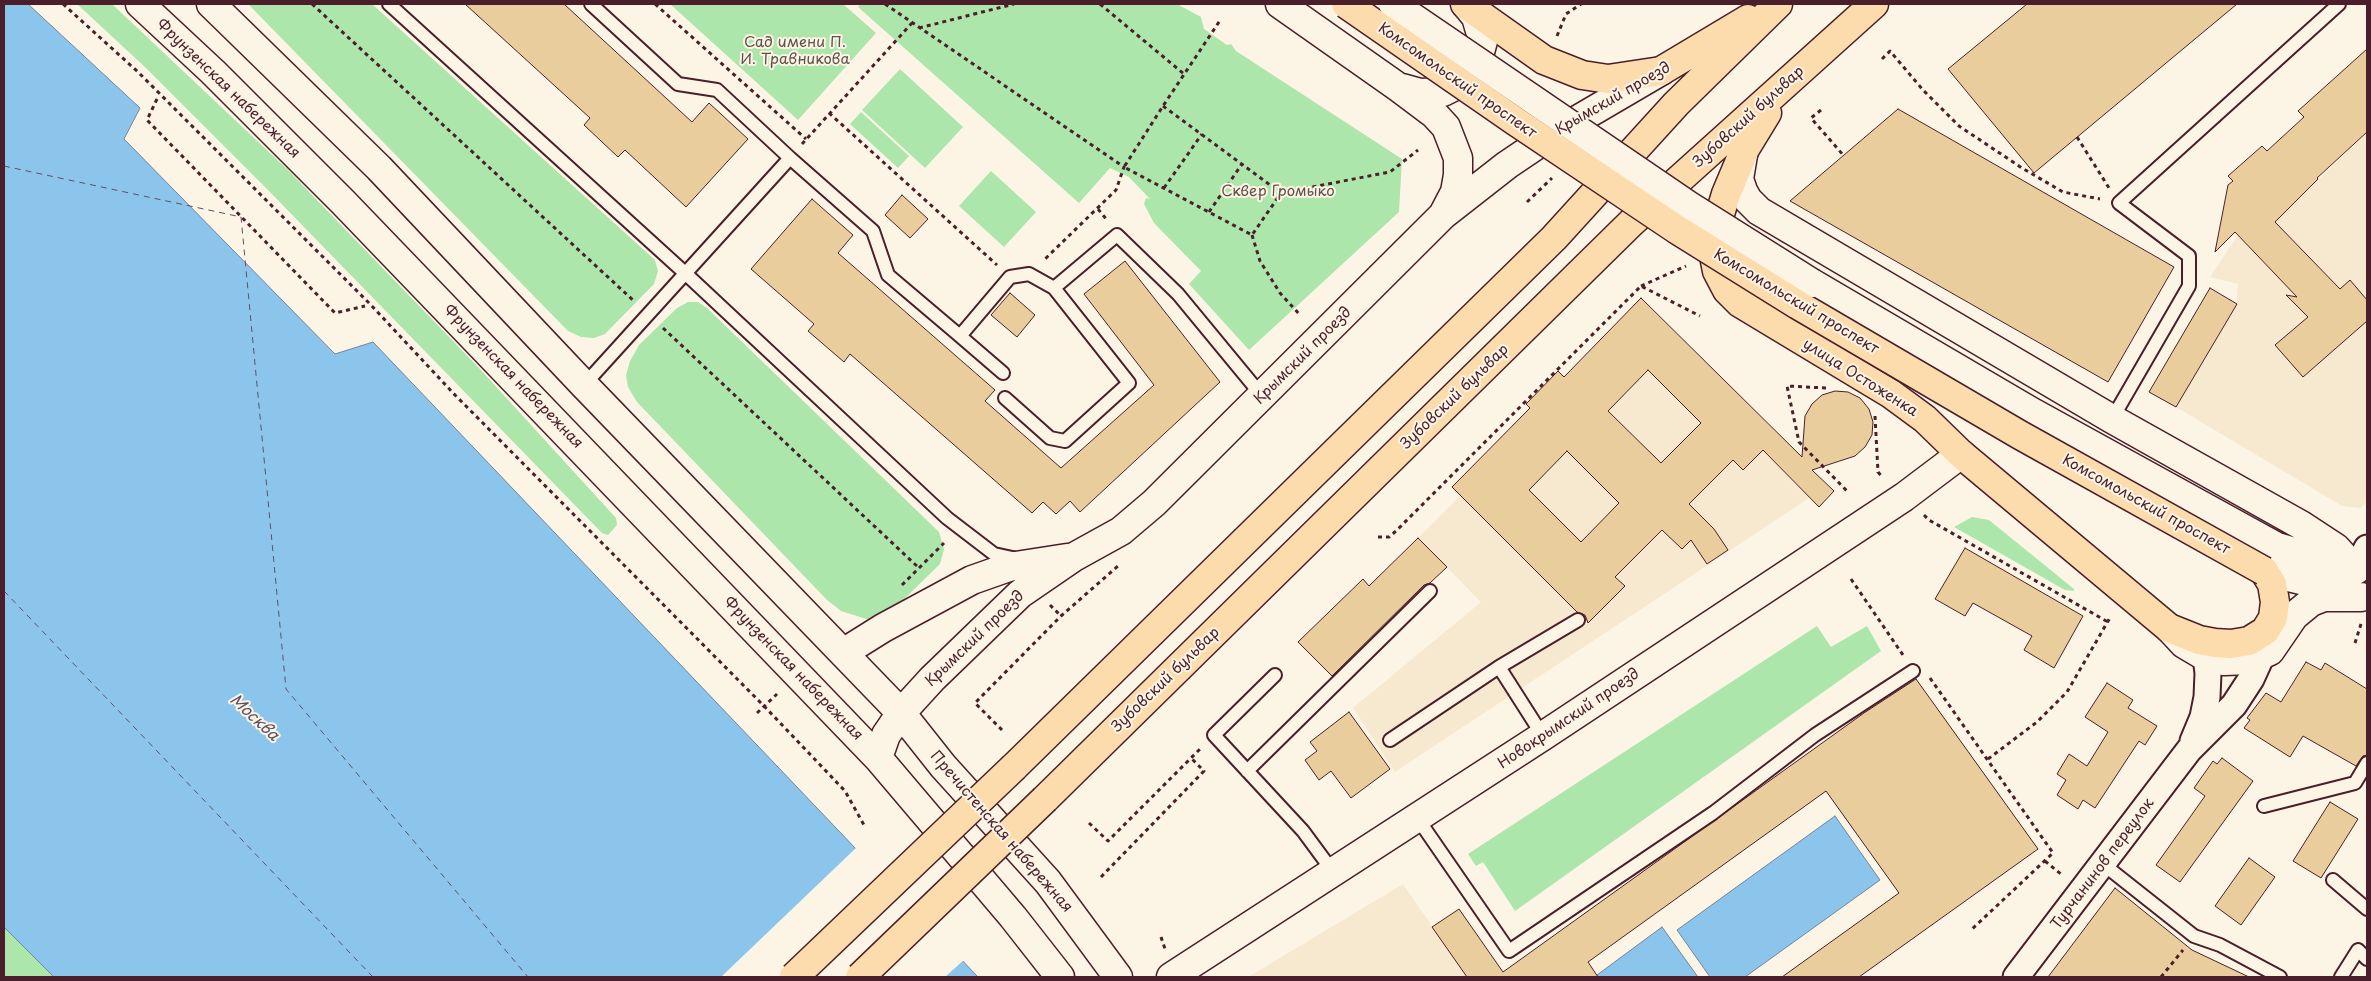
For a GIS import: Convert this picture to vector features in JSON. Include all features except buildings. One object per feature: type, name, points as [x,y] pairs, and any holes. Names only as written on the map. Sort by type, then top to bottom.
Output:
[{"type":"main road","name":"Фрунзенская набережная","points":[[140,4],[213,72],[343,202],[563,428],[878,758]]},
{"type":"main road","points":[[211,4],[379,168],[584,385],[901,713]]},
{"type":"main road","points":[[1280,4],[1398,87],[1434,114],[1446,127],[1458,158],[1458,175],[1455,192],[1443,216]]},
{"type":"main road","name":"Комсомольский проспект","points":[[1346,4],[1523,127],[1676,229],[1798,305],[2020,434],[2264,571]]},
{"type":"main road","name":"Комсомольский проспект","points":[[1393,4],[1688,206],[1804,278],[2032,412],[2277,547],[2363,585]]},
{"type":"main road","name":"Крымский проезд","points":[[878,758],[886,735],[901,713],[932,679],[1020,594],[1074,557],[1121,531],[1154,503],[1443,216],[1507,164],[1550,136],[1773,4]]},
{"type":"main road","points":[[794,977],[1014,766],[1554,238],[1676,104],[1778,4]]},
{"type":"main road","name":"Зубовский бульвар","points":[[860,977],[1045,799],[1632,222],[1874,4]]},
{"type":"main road","points":[[1398,87],[1420,93],[1443,92],[1457,85],[1470,72],[1479,56],[1483,40],[1476,18],[1466,5]]},
{"type":"main road","points":[[1466,5],[1544,60],[1582,75],[1608,79],[1661,72]]},
{"type":"main road","name":"улица Остоженка","points":[[1795,76],[1765,115],[1745,149],[1726,194],[1715,231],[1715,263],[1727,290],[1756,314],[1892,394],[2169,628],[2203,649],[2239,662],[2261,657]]},
{"type":"main road","points":[[1745,149],[1739,179],[1748,200],[1759,211],[2112,419],[2301,525],[2336,548],[2363,585]]},
{"type":"main road","name":"Новокрымский проезд","points":[[1171,977],[1418,819],[1904,497],[1961,454]]},
{"type":"main road","points":[[843,653],[883,628],[972,580],[1009,567],[1074,557]]},
{"type":"main road","points":[[2264,571],[2363,585]]},
{"type":"main road","name":"улица Остоженка","points":[[2203,649],[2249,641],[2265,631],[2273,618],[2275,602],[2272,584],[2264,571]]},
{"type":"main road","points":[[2261,657],[2270,651],[2294,616],[2311,602],[2363,585]]},
{"type":"main road","name":"Пречистенская набережная","points":[[901,713],[943,766],[1048,882],[1118,977]]},
{"type":"main road","points":[[878,758],[1013,917],[1060,977]]},
{"type":"street","name":"Турчанинов переулок","points":[[2189,750],[2204,717],[2207,697],[2208,673],[2203,649]]},
{"type":"street","name":"Турчанинов переулок","points":[[2016,977],[2189,750],[2234,705],[2251,679],[2261,657]]},
{"type":"lane","points":[[388,4],[685,273],[947,518],[994,554],[1035,562]]},
{"type":"lane","points":[[591,4],[678,84],[717,90],[873,231],[888,275],[1003,373]]},
{"type":"lane","points":[[2112,419],[2189,286],[2189,256],[2119,203],[2338,4]]},
{"type":"lane","points":[[584,385],[790,158]]},
{"type":"lane","points":[[1054,288],[1117,235],[1178,294],[1262,397]]},
{"type":"lane","points":[[960,336],[1010,277],[1029,274],[1054,288],[1129,383],[1065,441],[1050,438],[1005,398]]},
{"type":"lane","points":[[1247,771],[1430,591]]},
{"type":"lane","points":[[1390,740],[1499,667],[1578,620]]},
{"type":"lane","points":[[1499,667],[1543,736]]},
{"type":"lane","points":[[1418,819],[1509,951],[1713,813],[1815,736],[1913,671]]},
{"type":"lane","points":[[1275,675],[1210,731],[1310,839],[1334,873]]},
{"type":"lane","points":[[2264,806],[2355,783],[2367,763]]},
{"type":"lane","points":[[2103,864],[2194,936],[2220,945],[2280,977]]},
{"type":"lane","points":[[2333,880],[2367,909]]},
{"type":"lane","points":[[2341,977],[2358,950],[2367,958]]},
{"type":"path","points":[[63,4],[138,72],[370,304],[455,395],[764,706],[845,790],[864,825]]},
{"type":"path","points":[[312,4],[648,314],[919,568]]},
{"type":"path","points":[[655,4],[806,139],[912,23]]},
{"type":"path","points":[[885,4],[1124,167],[1252,235],[1260,261],[1280,293],[1300,315]]},
{"type":"path","points":[[919,28],[1014,4]]},
{"type":"path","points":[[1100,4],[1184,74]]},
{"type":"path","points":[[1555,39],[1566,14],[1581,4]]},
{"type":"path","points":[[1029,274],[1116,190],[1124,167],[1220,20]]},
{"type":"path","points":[[1882,58],[1890,51],[1923,90],[1959,126],[2022,168],[2063,192],[2119,203]]},
{"type":"path","points":[[158,100],[147,120],[335,313],[365,306]]},
{"type":"path","points":[[1163,106],[1281,193]]},
{"type":"path","points":[[1821,110],[1812,118],[1844,156]]},
{"type":"path","points":[[830,113],[1010,277]]},
{"type":"path","points":[[1164,188],[1202,134]]},
{"type":"path","points":[[2077,137],[2119,203]]},
{"type":"path","points":[[1252,235],[1281,193],[1390,172],[1418,150]]},
{"type":"path","points":[[1209,212],[1242,164]]},
{"type":"path","points":[[1098,209],[1106,217]]},
{"type":"path","points":[[1378,536],[1389,537],[1396,531],[1641,286],[1691,264]]},
{"type":"path","points":[[1641,286],[1700,316]]},
{"type":"path","points":[[1831,388],[1787,386],[1799,442],[1847,491]]},
{"type":"path","points":[[1873,411],[1875,417],[1878,472],[1883,478]]},
{"type":"path","points":[[1929,520],[2108,622]]},
{"type":"path","points":[[899,589],[944,543]]},
{"type":"path","points":[[1851,579],[1913,671],[1926,672],[2054,853],[1970,931]]},
{"type":"path","points":[[2355,643],[2363,585]]},
{"type":"path","points":[[1049,604],[1060,616]]},
{"type":"path","points":[[1988,759],[2037,722],[2067,692],[2113,613]]},
{"type":"path","points":[[1002,730],[975,703],[1049,628]]},
{"type":"path","points":[[757,713],[778,694]]},
{"type":"path","points":[[1102,877],[1204,771],[1191,758]]},
{"type":"path","points":[[1089,823],[1108,842],[1183,766]]},
{"type":"path","points":[[2045,861],[2063,876]]},
{"type":"path","points":[[2161,977],[2194,936]]},
{"type":"shaded area","points":[[2367,132],[2367,501],[2361,508],[2342,506],[2176,407],[2236,305],[2238,284],[2210,277],[2238,235],[2267,230]]},
{"type":"shaded area","points":[[1641,298],[1779,435],[1790,479],[1809,498],[1395,772],[1353,708],[1481,602],[1418,538],[1460,496],[1452,487],[1530,408],[1526,404],[1558,371],[1564,377]]},
{"type":"shaded area","points":[[1403,884],[1467,977],[1248,977]]},
{"type":"green space","points":[[77,4],[112,4],[287,169],[479,368],[616,518],[617,525],[608,535],[602,533],[267,189],[146,68]]},
{"type":"green space","points":[[248,4],[372,4],[655,260],[658,271],[654,284],[605,334],[594,338],[581,337],[568,331]]},
{"type":"green space","name":"Сад имени П. И. Травникова","points":[[670,4],[843,4],[876,33],[798,120]]},
{"type":"green space","name":"Сквер Громыко","points":[[860,4],[1177,4],[1201,17],[1204,29],[1227,45],[1231,44],[1236,51],[1402,159],[1399,212],[1249,350],[1189,284],[1201,271],[1154,223],[1144,204],[1146,198],[1150,199],[1129,177],[1110,168],[1079,203],[858,7]]},
{"type":"green space","points":[[900,69],[963,127],[925,168],[862,110]]},
{"type":"green space","points":[[861,112],[909,156],[898,168],[850,124]]},
{"type":"green space","points":[[991,171],[1036,212],[1004,247],[959,206]]},
{"type":"green space","points":[[688,302],[698,302],[707,308],[939,532],[944,549],[940,564],[895,608],[874,618],[866,619],[841,611],[827,600],[637,402],[628,387],[626,375],[630,361],[639,345],[677,308]]},
{"type":"green space","points":[[1972,517],[1989,520],[2074,589],[2074,591],[2065,590],[1954,527]]},
{"type":"green space","points":[[1817,626],[1831,647],[1867,626],[1881,651],[1515,911],[1483,862],[1476,866],[1468,854]]},
{"type":"green space","points":[[4,927],[54,977],[4,977]]},
{"type":"water","name":"Москва","points":[[4,4],[28,4],[140,108],[124,139],[335,354],[373,342],[978,977],[54,977],[4,927]]},
{"type":"water","points":[[1835,816],[1880,880],[1745,977],[1710,977],[1677,930]]},
{"type":"water","points":[[1662,927],[1698,977],[1598,977],[1597,975]]},
{"type":"pier","points":[[857,847],[965,959],[945,977],[721,977]]},
{"type":"ferry route","points":[[4,166],[241,217],[286,689],[528,977]]},
{"type":"ferry route","points":[[4,591],[373,977]]}]
